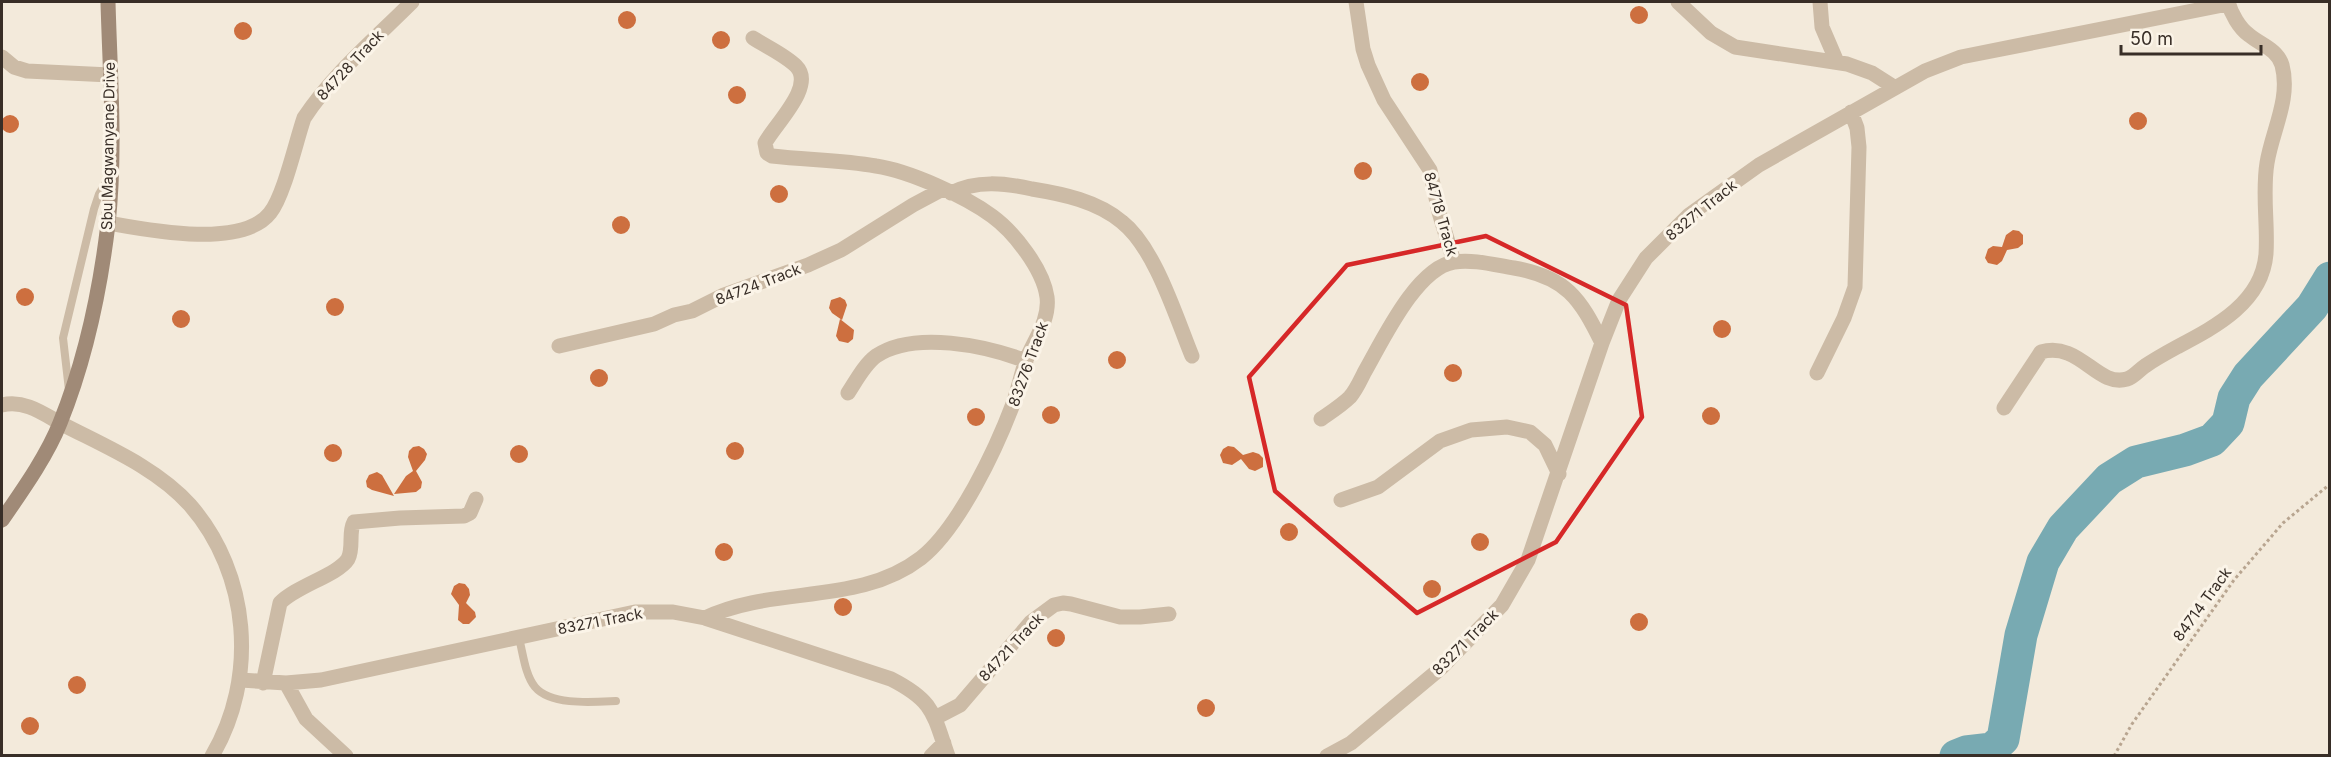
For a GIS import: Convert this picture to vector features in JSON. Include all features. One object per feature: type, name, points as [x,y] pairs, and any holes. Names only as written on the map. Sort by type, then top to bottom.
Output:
[{"type":"main road","name":"Sbu Magwanyane Drive","points":[[2,520],[60,423],[92,315],[108,223],[109,2]]},
{"type":"street","name":"84728 Track","points":[[108,223],[160,232],[189,234],[240,230],[262,222],[277,202],[304,118],[310,109],[327,87],[412,2]]},
{"type":"street","name":"84718 Track","points":[[1356,2],[1363,49],[1368,64],[1389,108],[1430,170],[1439,212],[1454,262],[1480,263],[1531,271],[1557,281],[1577,298],[1587,312],[1602,343]]},
{"type":"street","points":[[1678,2],[1711,33],[1735,47],[1837,62],[1872,74],[1894,87]]},
{"type":"street","points":[[1820,2],[1822,27],[1837,62]]},
{"type":"street","points":[[2004,408],[2041,352],[2051,349],[2062,350],[2110,380],[2120,381],[2130,378],[2165,353],[2225,321],[2240,308],[2256,284],[2264,268],[2266,252],[2265,179],[2267,161],[2284,93],[2284,77],[2277,55],[2242,28],[2228,3]]},
{"type":"street","name":"83271 Track","points":[[1327,756],[1351,743],[1441,668],[1502,605],[1528,560],[1602,343],[1619,300],[1646,258],[1681,222],[1713,196],[1759,165],[1925,70],[1961,57],[2191,6],[2228,3]]},
{"type":"street","name":"83276 Track","points":[[705,618],[736,605],[764,599],[861,586],[920,558],[938,541],[972,492],[1006,422],[1026,362],[1046,314],[1047,298],[1043,284],[1019,243],[993,216],[947,191],[877,166],[769,155],[765,143],[800,92],[802,79],[796,66],[753,39]]},
{"type":"street","points":[[2,57],[14,67],[27,71],[110,75]]},
{"type":"street","points":[[1817,373],[1844,318],[1855,287],[1859,147],[1857,128],[1851,112]]},
{"type":"street","name":"84724 Track","points":[[559,346],[654,324],[674,315],[692,311],[724,295],[808,265],[841,250],[913,205],[947,191],[979,184],[1023,187],[1059,193],[1089,203],[1123,222],[1150,258],[1192,356]]},
{"type":"street","points":[[1321,419],[1351,396],[1396,318],[1422,282],[1433,272],[1454,262]]},
{"type":"street","points":[[848,393],[874,357],[912,344],[947,344],[989,349],[1026,362]]},
{"type":"street","points":[[2,405],[23,404],[143,467],[189,504],[205,526],[234,587],[242,639],[241,680],[228,723],[212,756]]},
{"type":"street","points":[[1341,500],[1378,487],[1440,441],[1471,430],[1519,428],[1538,437],[1545,445],[1559,474]]},
{"type":"street","points":[[263,682],[280,603],[296,591],[344,565],[350,554],[354,522],[465,516],[470,513],[476,499]]},
{"type":"street","name":"84721 Track","points":[[935,718],[960,705],[1031,622],[1054,605],[1071,604],[1120,617],[1169,614]]},
{"type":"street","name":"83271 Track","points":[[241,680],[286,683],[355,674],[635,612],[672,612],[705,618],[891,679],[923,698],[935,718],[946,749]]},
{"type":"street","points":[[286,683],[306,719],[346,756]]},
{"type":"street","points":[[931,756],[946,749]]},
{"type":"lane","points":[[69,393],[63,345],[66,319],[94,209],[99,194],[110,176]]},
{"type":"lane","points":[[519,638],[530,678],[536,688],[546,695],[557,699],[590,702],[616,701]]},
{"type":"path","name":"84714 Track","points":[[2114,756],[2132,724],[2234,580],[2283,522],[2330,484]]},
{"type":"highlighted area","points":[[1486,236],[1626,305],[1642,417],[1556,542],[1417,613],[1275,491],[1249,377],[1347,265]]},
{"type":"building","points":[[1635,6],[1643,6],[1648,11],[1646,22],[1635,24],[1630,19],[1630,11]]},
{"type":"building","points":[[623,11],[631,11],[636,16],[634,27],[623,29],[618,24],[618,16]]},
{"type":"building","points":[[239,22],[247,22],[252,27],[250,38],[239,40],[234,35],[234,27]]},
{"type":"building","points":[[717,31],[725,31],[730,36],[728,47],[717,49],[712,44],[712,36]]},
{"type":"building","points":[[1416,73],[1424,73],[1429,78],[1427,89],[1416,91],[1411,86],[1411,78]]},
{"type":"building","points":[[733,86],[741,86],[746,91],[744,102],[733,104],[728,99],[728,91]]},
{"type":"building","points":[[2134,112],[2142,112],[2147,117],[2145,128],[2134,130],[2129,125],[2129,117]]},
{"type":"building","points":[[6,115],[14,115],[19,120],[17,131],[6,133],[1,128],[1,120]]},
{"type":"building","points":[[1359,162],[1367,162],[1372,167],[1370,178],[1359,180],[1354,175],[1354,167]]},
{"type":"building","points":[[775,185],[783,185],[788,190],[786,201],[775,203],[770,198],[770,190]]},
{"type":"building","points":[[617,216],[625,216],[630,221],[628,232],[617,234],[612,229],[612,221]]},
{"type":"building","points":[[2013,230],[2023,235],[2023,244],[2018,248],[2007,250],[2002,261],[1997,265],[1988,263],[1985,258],[1988,249],[1993,246],[2002,247],[2006,235]]},
{"type":"building","points":[[21,288],[29,288],[34,293],[32,304],[21,306],[16,301],[16,293]]},
{"type":"building","points":[[840,297],[847,305],[842,320],[829,308],[831,300]]},
{"type":"building","points":[[331,298],[339,298],[344,303],[342,314],[331,316],[326,311],[326,303]]},
{"type":"building","points":[[177,310],[185,310],[190,315],[188,326],[177,328],[172,323],[172,315]]},
{"type":"building","points":[[840,319],[854,330],[853,339],[848,343],[839,341],[836,336]]},
{"type":"building","points":[[1718,320],[1726,320],[1731,325],[1729,336],[1718,338],[1713,333],[1713,325]]},
{"type":"building","points":[[1113,351],[1121,351],[1126,356],[1124,367],[1113,369],[1108,364],[1108,356]]},
{"type":"building","points":[[1449,364],[1457,364],[1462,369],[1460,380],[1449,382],[1444,377],[1444,369]]},
{"type":"building","points":[[595,369],[603,369],[608,374],[606,385],[595,387],[590,382],[590,374]]},
{"type":"building","points":[[1047,406],[1055,406],[1060,411],[1058,422],[1047,424],[1042,419],[1042,411]]},
{"type":"building","points":[[1707,407],[1715,407],[1720,412],[1718,423],[1707,425],[1702,420],[1702,412]]},
{"type":"building","points":[[972,408],[980,408],[985,413],[983,424],[972,426],[967,421],[967,413]]},
{"type":"building","points":[[731,442],[739,442],[744,447],[742,458],[731,460],[726,455],[726,447]]},
{"type":"building","points":[[329,444],[337,444],[342,449],[340,460],[329,462],[324,457],[324,449]]},
{"type":"building","points":[[515,445],[523,445],[528,450],[526,461],[515,463],[510,458],[510,450]]},
{"type":"building","points":[[419,446],[427,454],[416,471],[422,482],[421,488],[416,492],[394,494],[406,476],[413,471],[408,457],[409,451]]},
{"type":"building","points":[[1228,446],[1234,447],[1243,455],[1253,452],[1259,454],[1263,458],[1263,467],[1255,471],[1249,469],[1241,459],[1232,465],[1223,463],[1220,455]]},
{"type":"building","points":[[377,472],[382,475],[394,496],[367,487],[366,481],[369,475]]},
{"type":"building","points":[[1285,523],[1293,523],[1298,528],[1296,539],[1285,541],[1280,536],[1280,528]]},
{"type":"building","points":[[1476,533],[1484,533],[1489,538],[1487,549],[1476,551],[1471,546],[1471,538]]},
{"type":"building","points":[[720,543],[728,543],[733,548],[731,559],[720,561],[715,556],[715,548]]},
{"type":"building","points":[[1428,580],[1436,580],[1441,585],[1439,596],[1428,598],[1423,593],[1423,585]]},
{"type":"building","points":[[459,583],[465,584],[469,589],[470,595],[466,603],[475,612],[476,617],[469,624],[463,624],[458,620],[459,605],[451,594],[454,586]]},
{"type":"building","points":[[843,598],[849,601],[852,607],[849,613],[843,616],[837,613],[834,607],[837,601]]},
{"type":"building","points":[[1635,613],[1643,613],[1648,618],[1646,629],[1635,631],[1630,626],[1630,618]]},
{"type":"building","points":[[1052,629],[1060,629],[1065,634],[1063,645],[1052,647],[1047,642],[1047,634]]},
{"type":"building","points":[[73,676],[81,676],[86,681],[84,692],[73,694],[68,689],[68,681]]},
{"type":"building","points":[[1202,699],[1210,699],[1215,704],[1213,715],[1202,717],[1197,712],[1197,704]]},
{"type":"building","points":[[26,717],[34,717],[39,722],[37,733],[26,735],[21,730],[21,722]]},
{"type":"waterway","points":[[1956,756],[1966,752],[1992,749],[2003,739],[2021,635],[2043,562],[2063,528],[2109,479],[2136,462],[2185,450],[2212,440],[2228,423],[2234,398],[2248,376],[2312,307],[2330,278]]}]
